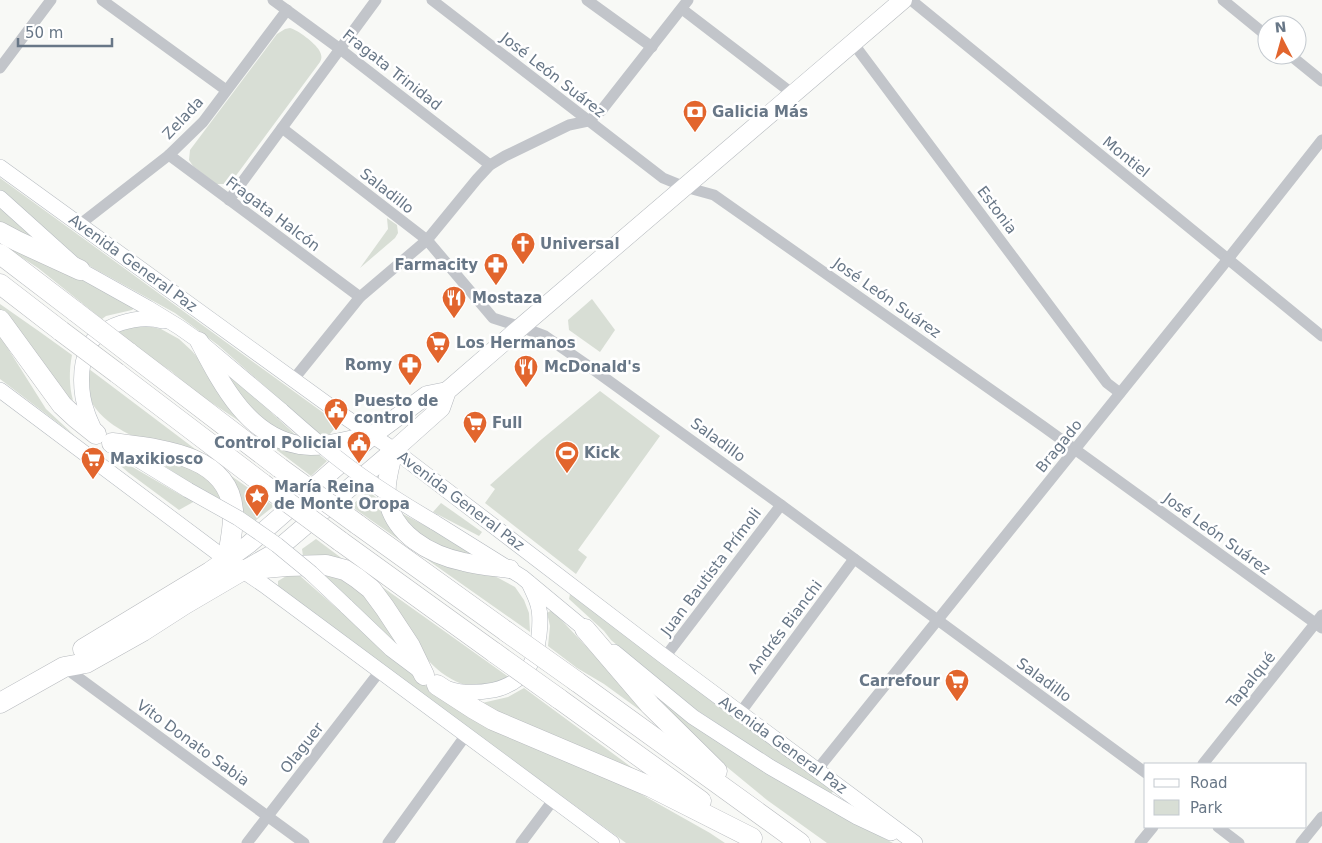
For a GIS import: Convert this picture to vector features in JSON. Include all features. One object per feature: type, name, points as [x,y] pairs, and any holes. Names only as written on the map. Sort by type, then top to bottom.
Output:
[{"type":"highway","points":[[0,232],[17,242],[80,270]]},
{"type":"highway","points":[[0,254],[280,468],[800,843]]},
{"type":"highway","points":[[0,284],[340,541],[756,841]]},
{"type":"highway","points":[[0,320],[62,405],[104,439],[171,452],[191,459],[217,475],[228,491],[231,501],[235,565]]},
{"type":"highway","points":[[0,703],[64,667],[74,654],[210,572],[235,565],[326,565],[345,570],[370,589],[378,598],[431,680],[474,709],[493,720],[643,783],[756,841]]},
{"type":"highway","points":[[585,629],[650,705],[765,817]]},
{"type":"main road","points":[[235,565],[272,554],[441,408],[448,391],[903,0]]},
{"type":"main road","name":"Avenida General Paz","points":[[0,168],[293,380],[394,450],[665,657],[915,843]]},
{"type":"main road","points":[[0,198],[80,270],[148,308],[199,341],[361,476],[529,582],[693,717],[770,766],[848,812],[910,843]]},
{"type":"main road","points":[[179,327],[155,318],[134,320],[110,327],[95,338],[88,347],[82,377],[82,394],[86,411],[104,439],[238,518],[277,545],[311,572],[391,649],[431,680],[460,692],[482,693],[500,689],[526,673],[537,648],[540,618],[538,604],[529,582]]},
{"type":"main road","points":[[199,341],[217,375],[239,406],[251,420],[267,433],[300,445],[328,444],[373,435]]},
{"type":"main road","points":[[0,390],[612,843]]},
{"type":"main road","points":[[235,565],[249,544],[373,435],[427,396],[448,391]]},
{"type":"main road","points":[[394,450],[387,480],[387,495],[389,507],[394,518],[406,534],[436,554],[464,562],[510,569]]},
{"type":"street","points":[[0,68],[51,0]]},
{"type":"street","points":[[102,0],[226,90]]},
{"type":"street","name":"Fragata Trinidad","points":[[273,0],[340,49],[490,166]]},
{"type":"street","points":[[229,200],[376,0]]},
{"type":"street","name":"José León Suárez","points":[[432,0],[663,178],[685,187],[714,195],[1320,622]]},
{"type":"street","points":[[587,0],[652,47]]},
{"type":"street","name":"Montiel","points":[[911,0],[1322,336]]},
{"type":"street","points":[[1223,0],[1257,28]]},
{"type":"street","points":[[293,380],[360,298],[426,240],[490,166],[505,156],[569,125],[588,121],[601,111],[685,4],[793,94]]},
{"type":"street","name":"Zelada","points":[[79,225],[169,155],[203,122],[286,10]]},
{"type":"street","name":"Estonia","points":[[853,43],[1108,383],[1120,393]]},
{"type":"street","points":[[1302,65],[1322,81]]},
{"type":"street","name":"Saladillo","points":[[282,128],[426,240],[493,318],[545,336],[781,505],[1144,772]]},
{"type":"street","name":"Bragado","points":[[817,770],[1322,140]]},
{"type":"street","name":"Fragata Halcón","points":[[169,155],[360,298]]},
{"type":"street","name":"Juan Bautista Prímoli","points":[[665,657],[781,505]]},
{"type":"street","name":"Andrés Bianchi","points":[[740,713],[854,559]]},
{"type":"street","name":"Tapalqué","points":[[1204,763],[1320,622]]},
{"type":"street","name":"Vito Donato Sabia","points":[[64,667],[304,843]]},
{"type":"street","name":"Olaguer","points":[[247,843],[380,671]]},
{"type":"street","points":[[388,843],[466,735]]},
{"type":"street","points":[[521,843],[554,799]]},
{"type":"street","points":[[1301,843],[1322,817]]},
{"type":"street","points":[[1140,843],[1152,828]]},
{"type":"street","points":[[1219,828],[1240,843]]},
{"type":"green space","points":[[290,28],[302,34],[317,47],[321,55],[320,62],[232,181],[227,184],[216,184],[193,166],[189,160],[190,150],[277,34]]},
{"type":"green space","points":[[0,178],[336,422],[334,424],[335,428],[330,434],[319,434],[218,345],[175,313],[93,268],[66,250],[0,191]]},
{"type":"green space","points":[[0,205],[51,252],[0,224]]},
{"type":"green space","points":[[387,218],[397,225],[398,233],[395,238],[360,268],[388,229]]},
{"type":"green space","points":[[10,245],[135,307],[132,310],[106,316],[102,319],[38,268],[9,249]]},
{"type":"green space","points":[[592,299],[615,330],[600,352],[569,330],[568,320]]},
{"type":"green space","points":[[0,304],[72,355],[70,378],[73,400],[69,398],[0,310]]},
{"type":"green space","points":[[130,326],[147,326],[161,329],[179,339],[204,365],[225,399],[317,453],[327,461],[311,476],[239,421],[194,391],[171,371],[116,331]]},
{"type":"green space","points":[[0,336],[46,409],[75,436],[0,379]]},
{"type":"green space","points":[[223,368],[300,439],[283,435],[252,414]]},
{"type":"green space","points":[[89,369],[207,458],[143,440],[108,421],[92,404],[87,382]]},
{"type":"green space","name":"Kick","points":[[600,391],[660,436],[578,550],[587,557],[576,574],[485,503],[495,489],[490,485]]},
{"type":"green space","points":[[142,451],[203,471],[225,502],[187,481]]},
{"type":"green space","points":[[117,458],[179,494],[195,501],[179,510],[129,473],[115,461]]},
{"type":"green space","points":[[217,466],[274,506],[255,521],[239,510]]},
{"type":"green space","points":[[368,491],[381,501],[395,532],[489,573],[515,587],[524,600],[529,613],[530,632],[351,506]]},
{"type":"green space","points":[[441,503],[482,532],[479,536],[433,512]]},
{"type":"green space","points":[[403,514],[476,555],[474,558],[442,550],[424,539],[404,521]]},
{"type":"green space","points":[[316,539],[352,566],[303,556],[302,549]]},
{"type":"green space","points":[[318,571],[350,581],[368,596],[396,643]]},
{"type":"green space","points":[[288,575],[299,575],[423,684],[473,716],[639,793],[725,843],[626,843],[278,588],[278,581]]},
{"type":"green space","points":[[367,576],[510,678],[484,685],[469,686],[457,682],[437,669],[421,652]]},
{"type":"green space","points":[[570,594],[833,791],[831,795],[785,768],[680,699],[611,640],[604,631],[569,599]]},
{"type":"green space","points":[[552,610],[659,724],[548,646],[550,626],[547,613]]},
{"type":"green space","points":[[633,676],[663,702],[698,727],[832,811],[893,843],[827,843],[767,800],[694,740]]},
{"type":"green space","points":[[524,688],[638,772],[524,726],[482,703],[508,697]]},
{"type":"place","name":"Galicia Más","points":[[695,133]]},
{"type":"place","name":"Universal","points":[[523,265]]},
{"type":"place","name":"Farmacity","points":[[496,286]]},
{"type":"place","name":"Mostaza","points":[[454,319]]},
{"type":"place","name":"Los Hermanos","points":[[438,364]]},
{"type":"place","name":"Romy","points":[[410,386]]},
{"type":"place","name":"McDonald's","points":[[526,388]]},
{"type":"place","name":"Puesto de control","points":[[336,431]]},
{"type":"place","name":"Full","points":[[475,444]]},
{"type":"place","name":"Control Policial","points":[[359,464]]},
{"type":"place","name":"Kick","points":[[567,474]]},
{"type":"place","name":"Maxikiosco","points":[[93,480]]},
{"type":"place","name":"María Reina de Monte Oropa","points":[[257,517]]},
{"type":"place","name":"Carrefour","points":[[957,702]]}]
